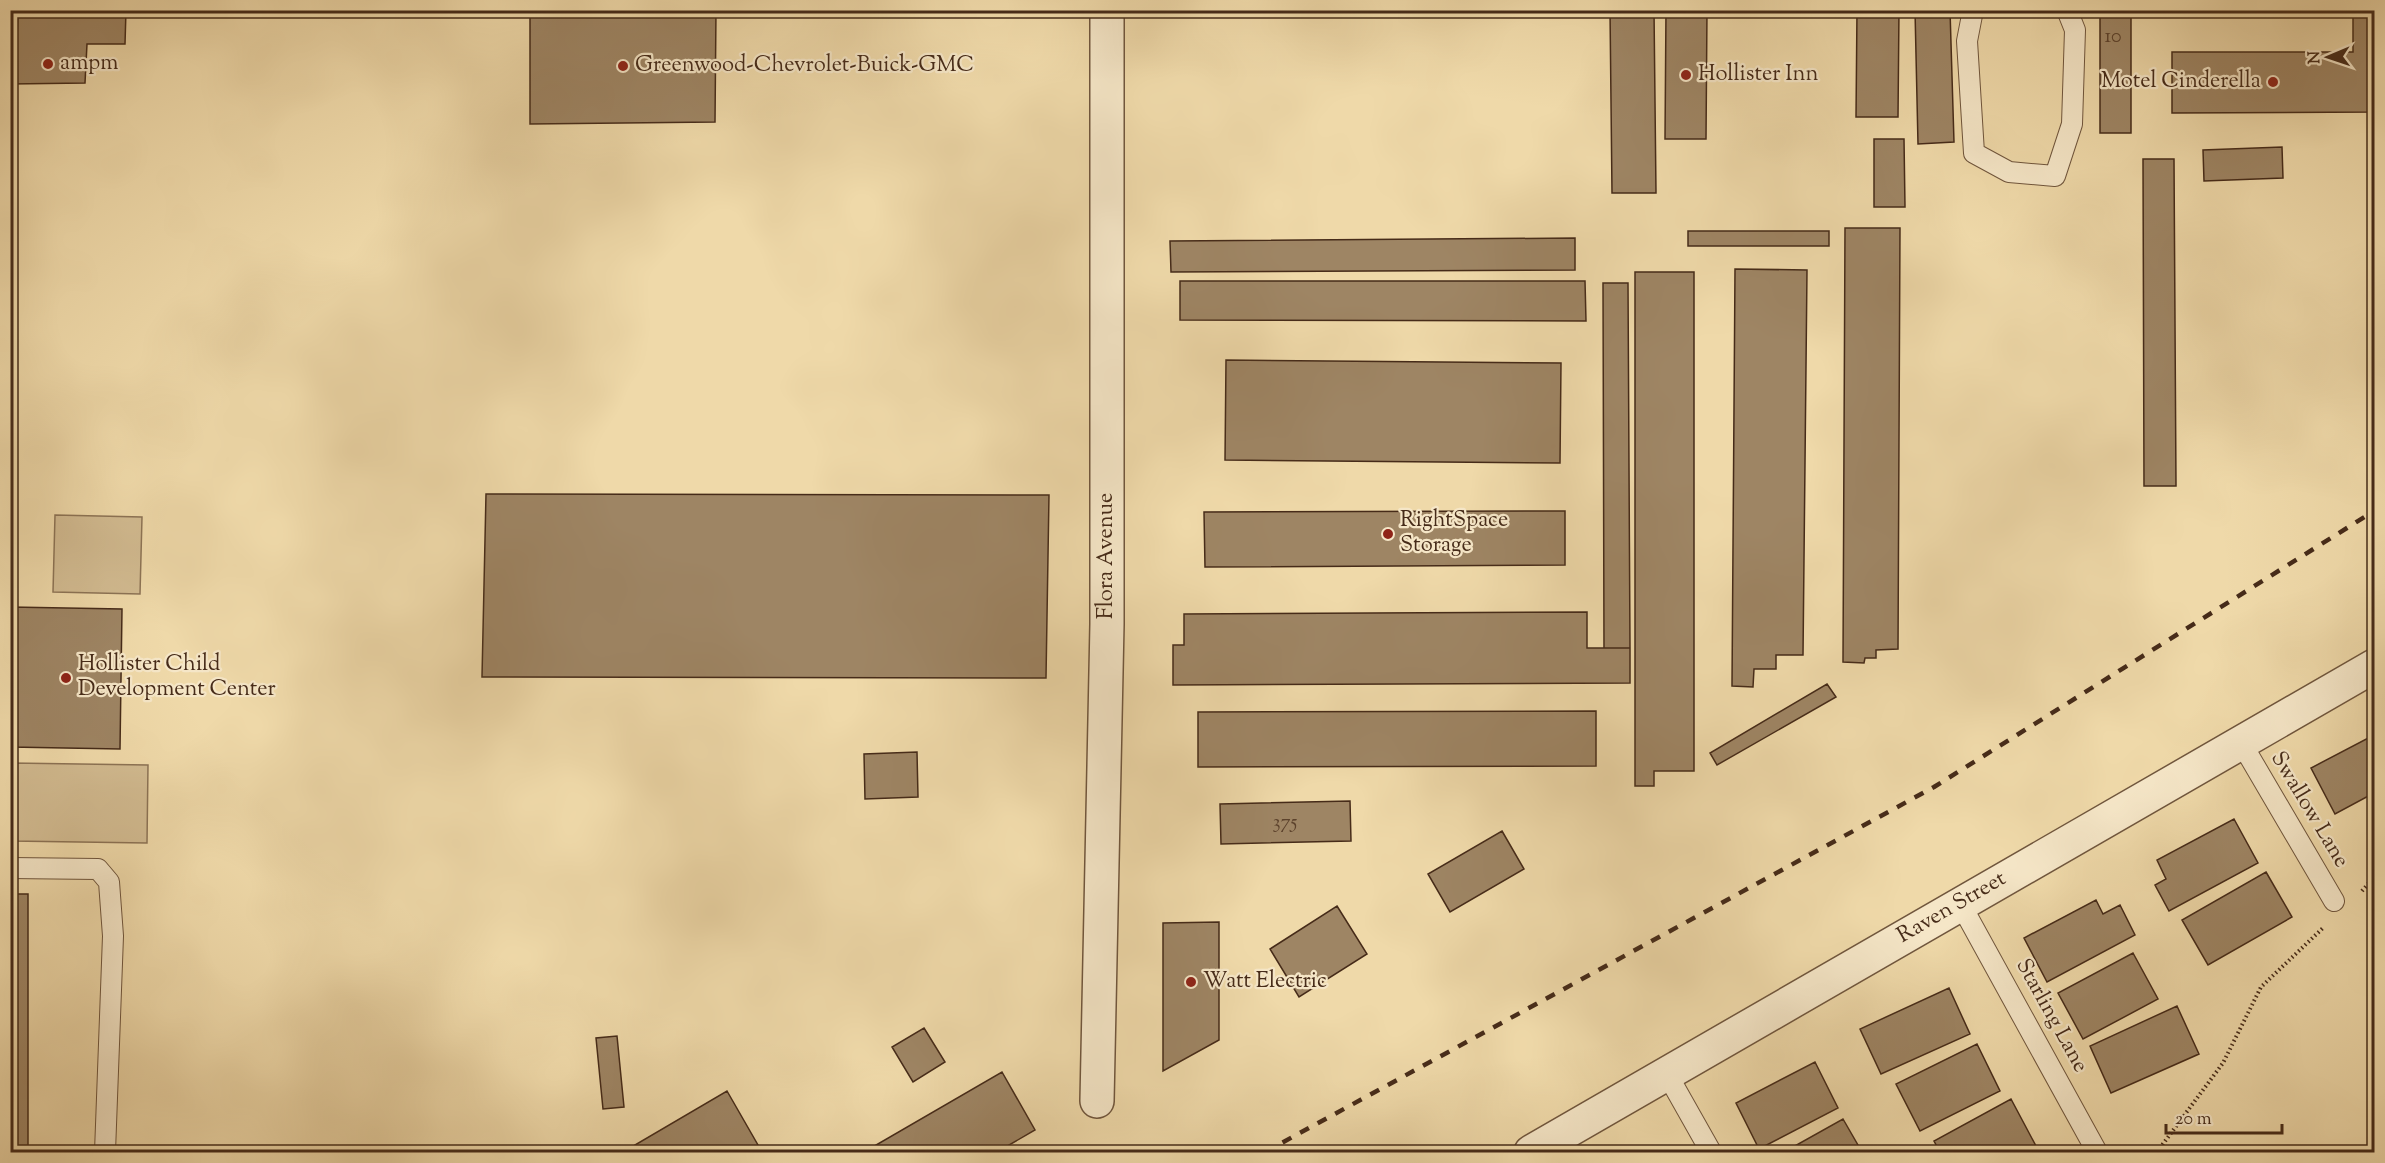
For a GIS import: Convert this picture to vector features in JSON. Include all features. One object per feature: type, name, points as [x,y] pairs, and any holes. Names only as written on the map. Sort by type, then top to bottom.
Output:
[{"type":"street","name":"Flora Avenue","points":[[1097,1101],[1107,624],[1107,10]]},
{"type":"street","name":"Raven Street","points":[[1532,1152],[2374,666]]},
{"type":"lane","points":[[1973,10],[1967,41],[1974,153],[2009,172],[2055,176],[2072,124],[2075,30],[2067,10]]},
{"type":"lane","name":"Swallow Lane","points":[[2241,744],[2333,910]]},
{"type":"lane","points":[[10,868],[98,869],[110,882],[113,936],[105,1152]]},
{"type":"lane","name":"Starling Lane","points":[[1960,903],[2097,1152]]},
{"type":"lane","points":[[1667,1074],[1711,1152]]},
{"type":"path","points":[[2355,897],[2374,878]]},
{"type":"path","points":[[2157,1152],[2223,1063],[2261,987],[2333,910]]},
{"type":"shaded area","points":[[55,515],[142,517],[140,594],[53,592]]},
{"type":"shaded area","points":[[11,763],[148,765],[147,843],[11,841]]},
{"type":"building","name":"ampm","points":[[18,10],[126,10],[125,44],[87,44],[85,83],[10,84],[10,39],[17,39]]},
{"type":"building","name":"Greenwood-Chevrolet-Buick-GMC","points":[[530,10],[716,10],[715,122],[530,124]]},
{"type":"building","points":[[1610,10],[1654,10],[1656,193],[1612,193]]},
{"type":"building","name":"Hollister Inn","points":[[1666,10],[1707,10],[1706,139],[1665,139]]},
{"type":"building","points":[[1857,10],[1899,10],[1898,117],[1856,117]]},
{"type":"building","points":[[1915,10],[1950,10],[1954,142],[1918,144]]},
{"type":"building","points":[[2100,10],[2131,10],[2131,133],[2100,133]]},
{"type":"building","name":"Motel Cinderella","points":[[2353,10],[2374,10],[2374,112],[2172,113],[2172,52],[2353,52]]},
{"type":"building","points":[[1874,139],[1904,139],[1905,207],[1874,207]]},
{"type":"building","points":[[2282,147],[2283,178],[2204,181],[2203,150]]},
{"type":"building","points":[[2143,159],[2174,159],[2176,486],[2144,486]]},
{"type":"building","points":[[1845,228],[1900,228],[1898,649],[1876,650],[1876,658],[1865,658],[1864,663],[1843,662]]},
{"type":"building","points":[[1688,231],[1829,231],[1829,246],[1688,246]]},
{"type":"building","points":[[1575,238],[1575,270],[1171,272],[1170,241]]},
{"type":"building","points":[[1735,269],[1807,270],[1803,655],[1776,655],[1776,669],[1754,669],[1753,687],[1732,686]]},
{"type":"building","points":[[1635,272],[1694,272],[1694,771],[1654,771],[1654,786],[1635,786]]},
{"type":"building","points":[[1180,281],[1585,281],[1586,321],[1180,320]]},
{"type":"building","points":[[1603,283],[1628,283],[1630,648],[1604,648]]},
{"type":"building","points":[[1226,360],[1561,363],[1560,463],[1225,460]]},
{"type":"building","points":[[486,494],[1049,495],[1046,678],[482,677]]},
{"type":"building","points":[[1565,511],[1565,565],[1205,567],[1204,512]]},
{"type":"building","name":"Hollister Child Development Center","points":[[10,607],[122,609],[120,749],[10,747]]},
{"type":"building","points":[[1587,612],[1587,648],[1630,648],[1630,683],[1173,685],[1173,645],[1184,645],[1184,614]]},
{"type":"building","points":[[1827,684],[1836,697],[1717,765],[1710,753]]},
{"type":"building","points":[[1596,711],[1596,766],[1198,767],[1198,712]]},
{"type":"building","points":[[2374,735],[2374,793],[2335,814],[2311,768]]},
{"type":"building","points":[[917,752],[918,797],[865,799],[864,754]]},
{"type":"building","points":[[1350,801],[1351,841],[1221,844],[1220,804]]},
{"type":"building","points":[[2234,819],[2258,863],[2169,911],[2155,885],[2166,879],[2157,860]]},
{"type":"building","points":[[1502,831],[1524,869],[1450,912],[1428,874]]},
{"type":"building","points":[[2266,872],[2292,917],[2208,965],[2182,920]]},
{"type":"building","points":[[10,894],[28,894],[28,1152],[10,1152]]},
{"type":"building","points":[[2096,900],[2103,914],[2120,905],[2135,935],[2047,982],[2024,938]]},
{"type":"building","points":[[1337,906],[1367,954],[1299,997],[1270,949]]},
{"type":"building","name":"Watt Electric","points":[[1219,922],[1219,1040],[1163,1071],[1163,923]]},
{"type":"building","points":[[2133,953],[2158,999],[2083,1039],[2058,993]]},
{"type":"building","points":[[1949,988],[1970,1034],[1881,1074],[1860,1029]]},
{"type":"building","points":[[2177,1006],[2199,1054],[2111,1093],[2090,1046]]},
{"type":"building","points":[[924,1028],[945,1062],[913,1082],[892,1047]]},
{"type":"building","points":[[617,1036],[624,1107],[603,1109],[596,1038]]},
{"type":"building","points":[[1977,1044],[2000,1091],[1920,1131],[1896,1084]]},
{"type":"building","points":[[1815,1062],[1838,1108],[1759,1149],[1736,1103]]},
{"type":"building","points":[[1002,1072],[1035,1130],[997,1152],[864,1152]]},
{"type":"building","points":[[727,1091],[762,1152],[623,1152]]},
{"type":"building","points":[[2011,1099],[2036,1146],[2024,1152],[1940,1152],[1934,1141]]},
{"type":"building","points":[[1843,1119],[1862,1152],[1784,1152]]},
{"type":"railway","points":[[1265,1152],[1934,787],[2374,511]]},
{"type":"place","name":"ampm","points":[[48,64]]},
{"type":"place","name":"Greenwood-Chevrolet-Buick-GMC","points":[[623,66]]},
{"type":"place","name":"Hollister Inn","points":[[1686,75]]},
{"type":"place","name":"Motel Cinderella","points":[[2273,82]]},
{"type":"place","name":"RightSpace Storage","points":[[1388,534]]},
{"type":"place","name":"Hollister Child Development Center","points":[[66,678]]},
{"type":"place","name":"Watt Electric","points":[[1191,982]]}]
